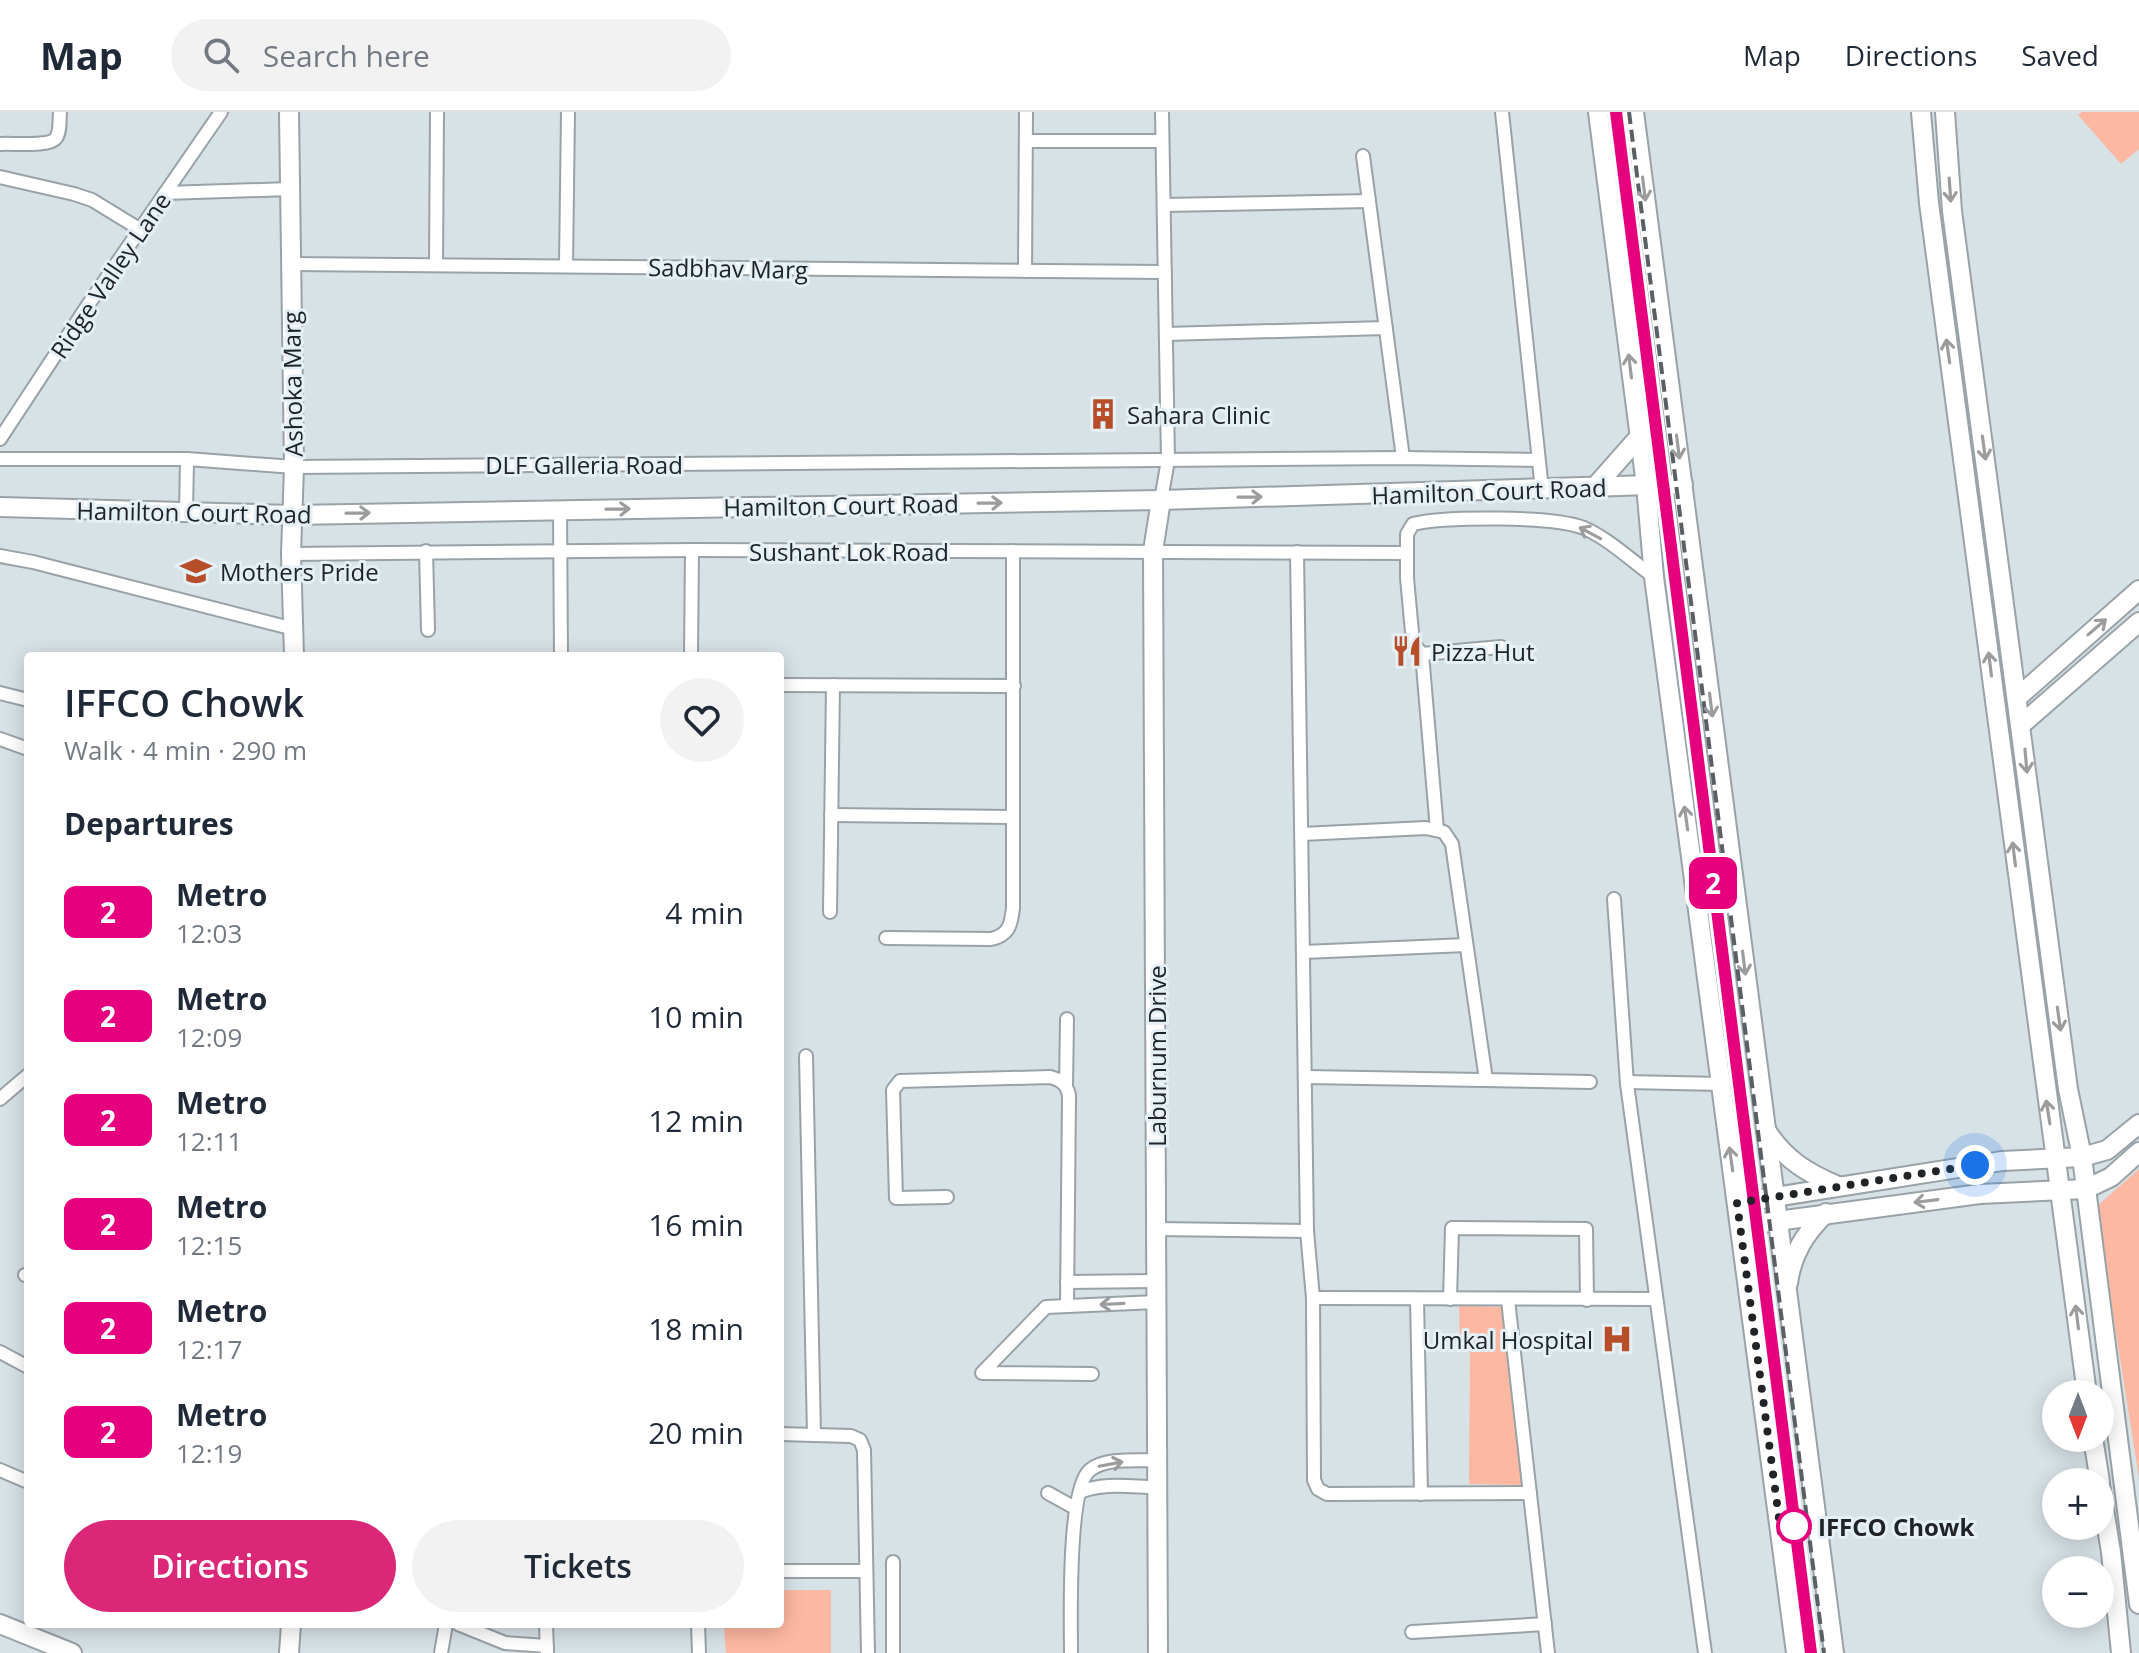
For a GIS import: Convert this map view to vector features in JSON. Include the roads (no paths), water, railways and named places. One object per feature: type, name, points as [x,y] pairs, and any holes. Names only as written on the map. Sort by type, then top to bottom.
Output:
[{"type":"street","points":[[0,144],[49,143],[56,139],[59,132],[60,112]]},
{"type":"street","name":"Ridge Valley Lane","points":[[0,439],[221,112]]},
{"type":"street","name":"Ashoka Marg","points":[[289,112],[294,652]]},
{"type":"street","points":[[436,265],[437,112]]},
{"type":"street","points":[[566,266],[568,112]]},
{"type":"street","points":[[1025,271],[1026,112]]},
{"type":"street","name":"Laburnum Drive","points":[[1158,1653],[1153,551],[1168,460],[1162,112]]},
{"type":"street","points":[[1502,112],[1542,490]]},
{"type":"street","points":[[1598,112],[1646,485],[1654,577],[1796,1653]]},
{"type":"street","points":[[1634,112],[1834,1653]]},
{"type":"street","points":[[1921,112],[1929,203],[2085,1380]]},
{"type":"street","points":[[1945,112],[1953,221],[2068,1089],[2082,1157],[2139,1604]]},
{"type":"street","points":[[1026,141],[1162,141]]},
{"type":"street","points":[[1363,156],[1403,458]]},
{"type":"street","points":[[0,177],[92,200],[141,230]]},
{"type":"street","points":[[165,193],[290,189]]},
{"type":"street","points":[[1164,205],[1369,201]]},
{"type":"street","name":"Sadbhav Marg","points":[[290,264],[1165,272]]},
{"type":"street","points":[[1166,334],[1386,328]]},
{"type":"street","points":[[1594,488],[1639,437]]},
{"type":"street","name":"DLF Galleria Road","points":[[0,459],[187,459],[294,467],[1403,458],[1538,460]]},
{"type":"street","points":[[186,513],[187,459]]},
{"type":"street","name":"Hamilton Court Road","points":[[0,507],[293,515],[1161,500],[1683,484]]},
{"type":"street","points":[[560,510],[561,652]]},
{"type":"street","points":[[1437,830],[1422,654],[1413,643],[1406,553],[1407,534],[1413,524],[1505,519],[1566,523],[1593,533],[1654,577]]},
{"type":"street","points":[[691,652],[692,550]]},
{"type":"street","name":"Sushant Lok Road","points":[[291,554],[692,550],[1406,553]]},
{"type":"street","points":[[426,551],[428,630]]},
{"type":"street","points":[[886,938],[991,939],[1008,930],[1013,908],[1013,551]]},
{"type":"street","points":[[1297,552],[1307,1231],[1313,1298],[1314,1480],[1318,1489],[1327,1494],[1530,1493]]},
{"type":"street","points":[[0,556],[294,629]]},
{"type":"street","points":[[2018,697],[2139,590]]},
{"type":"street","points":[[2022,724],[2139,622]]},
{"type":"street","points":[[1422,654],[1501,647]]},
{"type":"street","points":[[784,685],[1014,686]]},
{"type":"street","points":[[830,912],[833,685]]},
{"type":"street","points":[[0,693],[24,699]]},
{"type":"street","points":[[0,739],[24,748]]},
{"type":"street","points":[[831,815],[1013,817]]},
{"type":"street","points":[[1302,834],[1426,828],[1444,832],[1452,844],[1486,1080]]},
{"type":"street","points":[[1614,899],[1627,1082],[1705,1653]]},
{"type":"street","points":[[1304,952],[1466,945]]},
{"type":"street","points":[[1067,1019],[1067,1306]]},
{"type":"street","points":[[806,1056],[814,1435]]},
{"type":"street","points":[[947,1197],[896,1198],[893,1090],[900,1081],[1050,1077],[1060,1079],[1066,1086]]},
{"type":"street","points":[[1306,1077],[1590,1082]]},
{"type":"street","points":[[0,1099],[24,1078]]},
{"type":"street","points":[[1627,1082],[1721,1084]]},
{"type":"street","points":[[1737,1203],[2002,1161],[2082,1157],[2107,1150],[2139,1124]]},
{"type":"street","points":[[1765,1128],[1787,1157],[1808,1174],[1838,1186]]},
{"type":"street","points":[[1740,1226],[1980,1194],[2086,1189],[2111,1177],[2139,1152]]},
{"type":"street","points":[[1786,1297],[1798,1247],[1826,1213]]},
{"type":"street","points":[[1450,1299],[1452,1228],[1467,1228],[1586,1229],[1587,1300]]},
{"type":"street","points":[[1156,1229],[1307,1231]]},
{"type":"street","points":[[1067,1282],[1156,1281]]},
{"type":"street","points":[[1313,1298],[1656,1299]]},
{"type":"street","points":[[1417,1299],[1421,1494]]},
{"type":"street","points":[[1508,1300],[1548,1653]]},
{"type":"street","points":[[1092,1374],[982,1373],[1046,1307],[1156,1302]]},
{"type":"street","points":[[0,1352],[24,1365]]},
{"type":"street","points":[[784,1434],[851,1436],[860,1440],[864,1450],[868,1653]]},
{"type":"street","points":[[1071,1653],[1075,1508],[1084,1478],[1090,1469],[1111,1462],[1157,1460]]},
{"type":"street","points":[[0,1470],[24,1480]]},
{"type":"street","points":[[1080,1492],[1110,1486],[1157,1487]]},
{"type":"street","points":[[1048,1493],[1075,1508]]},
{"type":"street","points":[[2109,1540],[2121,1653]]},
{"type":"street","points":[[893,1562],[893,1653]]},
{"type":"street","points":[[784,1571],[866,1571]]},
{"type":"street","points":[[0,1624],[72,1653]]},
{"type":"street","points":[[1412,1632],[1545,1624]]},
{"type":"street","points":[[289,1653],[291,1628]]},
{"type":"street","points":[[441,1653],[445,1628]]},
{"type":"street","points":[[468,1628],[505,1643],[547,1649],[546,1628]]},
{"type":"street","points":[[698,1628],[699,1653]]},
{"type":"railway","points":[[1616,112],[1811,1653]]},
{"type":"railway","points":[[1629,112],[1824,1653]]},
{"type":"metro line","name":"2","points":[[1616,112],[1811,1653]]},
{"type":"place","name":"Sahara Clinic","points":[[1103,414]]},
{"type":"place","name":"Mothers Pride","points":[[196,571]]},
{"type":"place","name":"Pizza Hut","points":[[1407,651]]},
{"type":"place","name":"Umkal Hospital","points":[[1617,1339]]},
{"type":"place","name":"IFFCO Chowk","points":[[1794,1526]]}]
